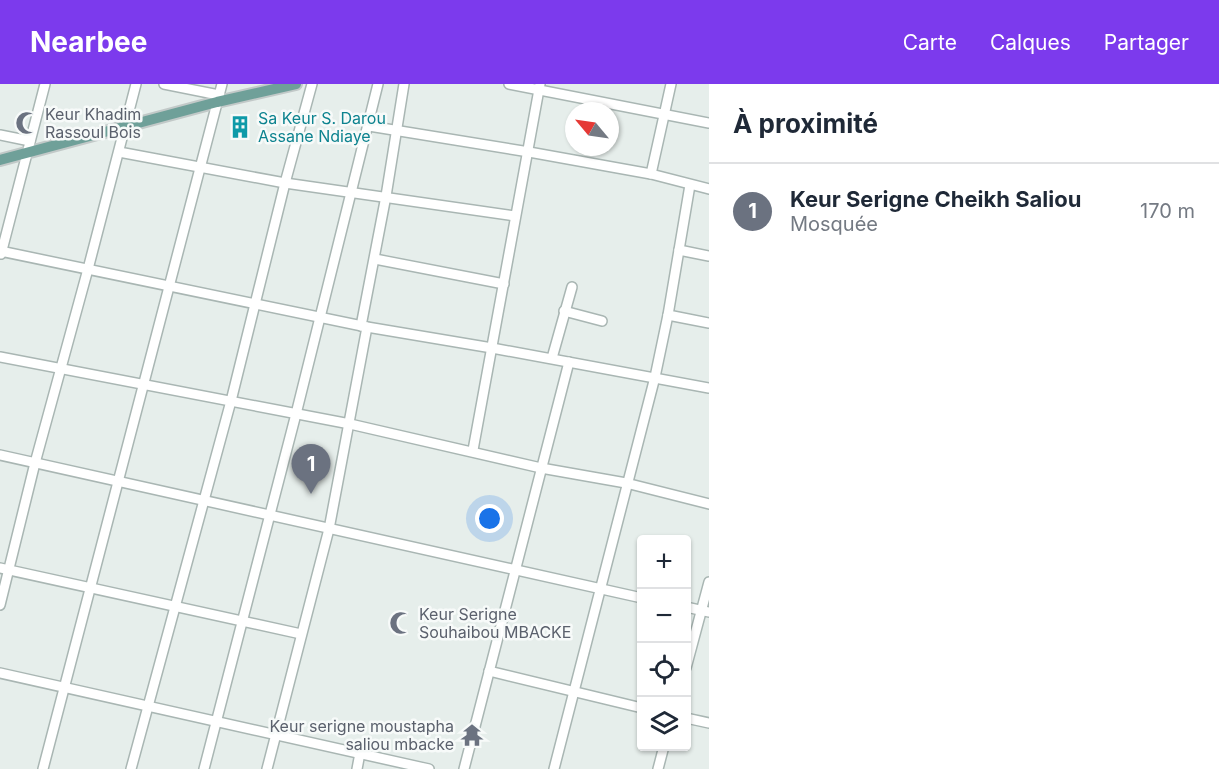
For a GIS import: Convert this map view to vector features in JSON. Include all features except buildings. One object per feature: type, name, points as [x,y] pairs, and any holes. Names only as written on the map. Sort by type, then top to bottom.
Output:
[{"type":"main road","points":[[0,160],[124,128],[218,98],[296,84]]},
{"type":"street","points":[[45,84],[0,253],[364,326],[709,388]]},
{"type":"street","points":[[0,605],[4,569],[61,369],[136,84]]},
{"type":"street","points":[[164,84],[218,98]]},
{"type":"street","points":[[43,769],[222,84]]},
{"type":"street","points":[[131,769],[231,401],[312,84]]},
{"type":"street","points":[[204,769],[378,84]]},
{"type":"street","points":[[267,769],[329,529],[350,424],[404,84]]},
{"type":"street","points":[[509,84],[539,88],[709,123]]},
{"type":"street","points":[[651,174],[671,84]]},
{"type":"street","points":[[473,450],[539,88]]},
{"type":"street","points":[[369,126],[651,174],[709,189]]},
{"type":"street","points":[[0,135],[30,141]]},
{"type":"street","points":[[119,152],[285,183],[515,216]]},
{"type":"street","points":[[554,769],[655,377],[690,185]]},
{"type":"street","points":[[679,250],[709,256]]},
{"type":"street","points":[[375,259],[504,284]]},
{"type":"street","points":[[552,358],[572,287]]},
{"type":"street","points":[[564,311],[602,321]]},
{"type":"street","points":[[668,315],[709,323]]},
{"type":"street","points":[[0,357],[350,424],[473,450],[541,468],[626,483],[709,504]]},
{"type":"street","points":[[464,769],[569,362]]},
{"type":"street","points":[[0,455],[637,597]]},
{"type":"street","points":[[4,569],[301,634]]},
{"type":"street","points":[[691,655],[705,611],[709,582]]},
{"type":"street","points":[[489,671],[637,707]]},
{"type":"street","points":[[0,673],[429,769]]},
{"type":"street","points":[[691,719],[709,723]]},
{"type":"street","points":[[658,769],[663,751]]},
{"type":"street","points":[[357,769],[360,753]]},
{"type":"place","name":"Keur Khadim Rassoul Bois","points":[[27,123]]},
{"type":"place","name":"Sa Keur S. Darou Assane Ndiaye","points":[[240,127]]},
{"type":"place","name":"Keur Serigne Cheikh Saliou","points":[[311,494]]},
{"type":"place","name":"Keur Serigne Souhaibou MBACKE","points":[[401,623]]},
{"type":"place","name":"Keur serigne moustapha saliou mbacke","points":[[472,735]]}]
